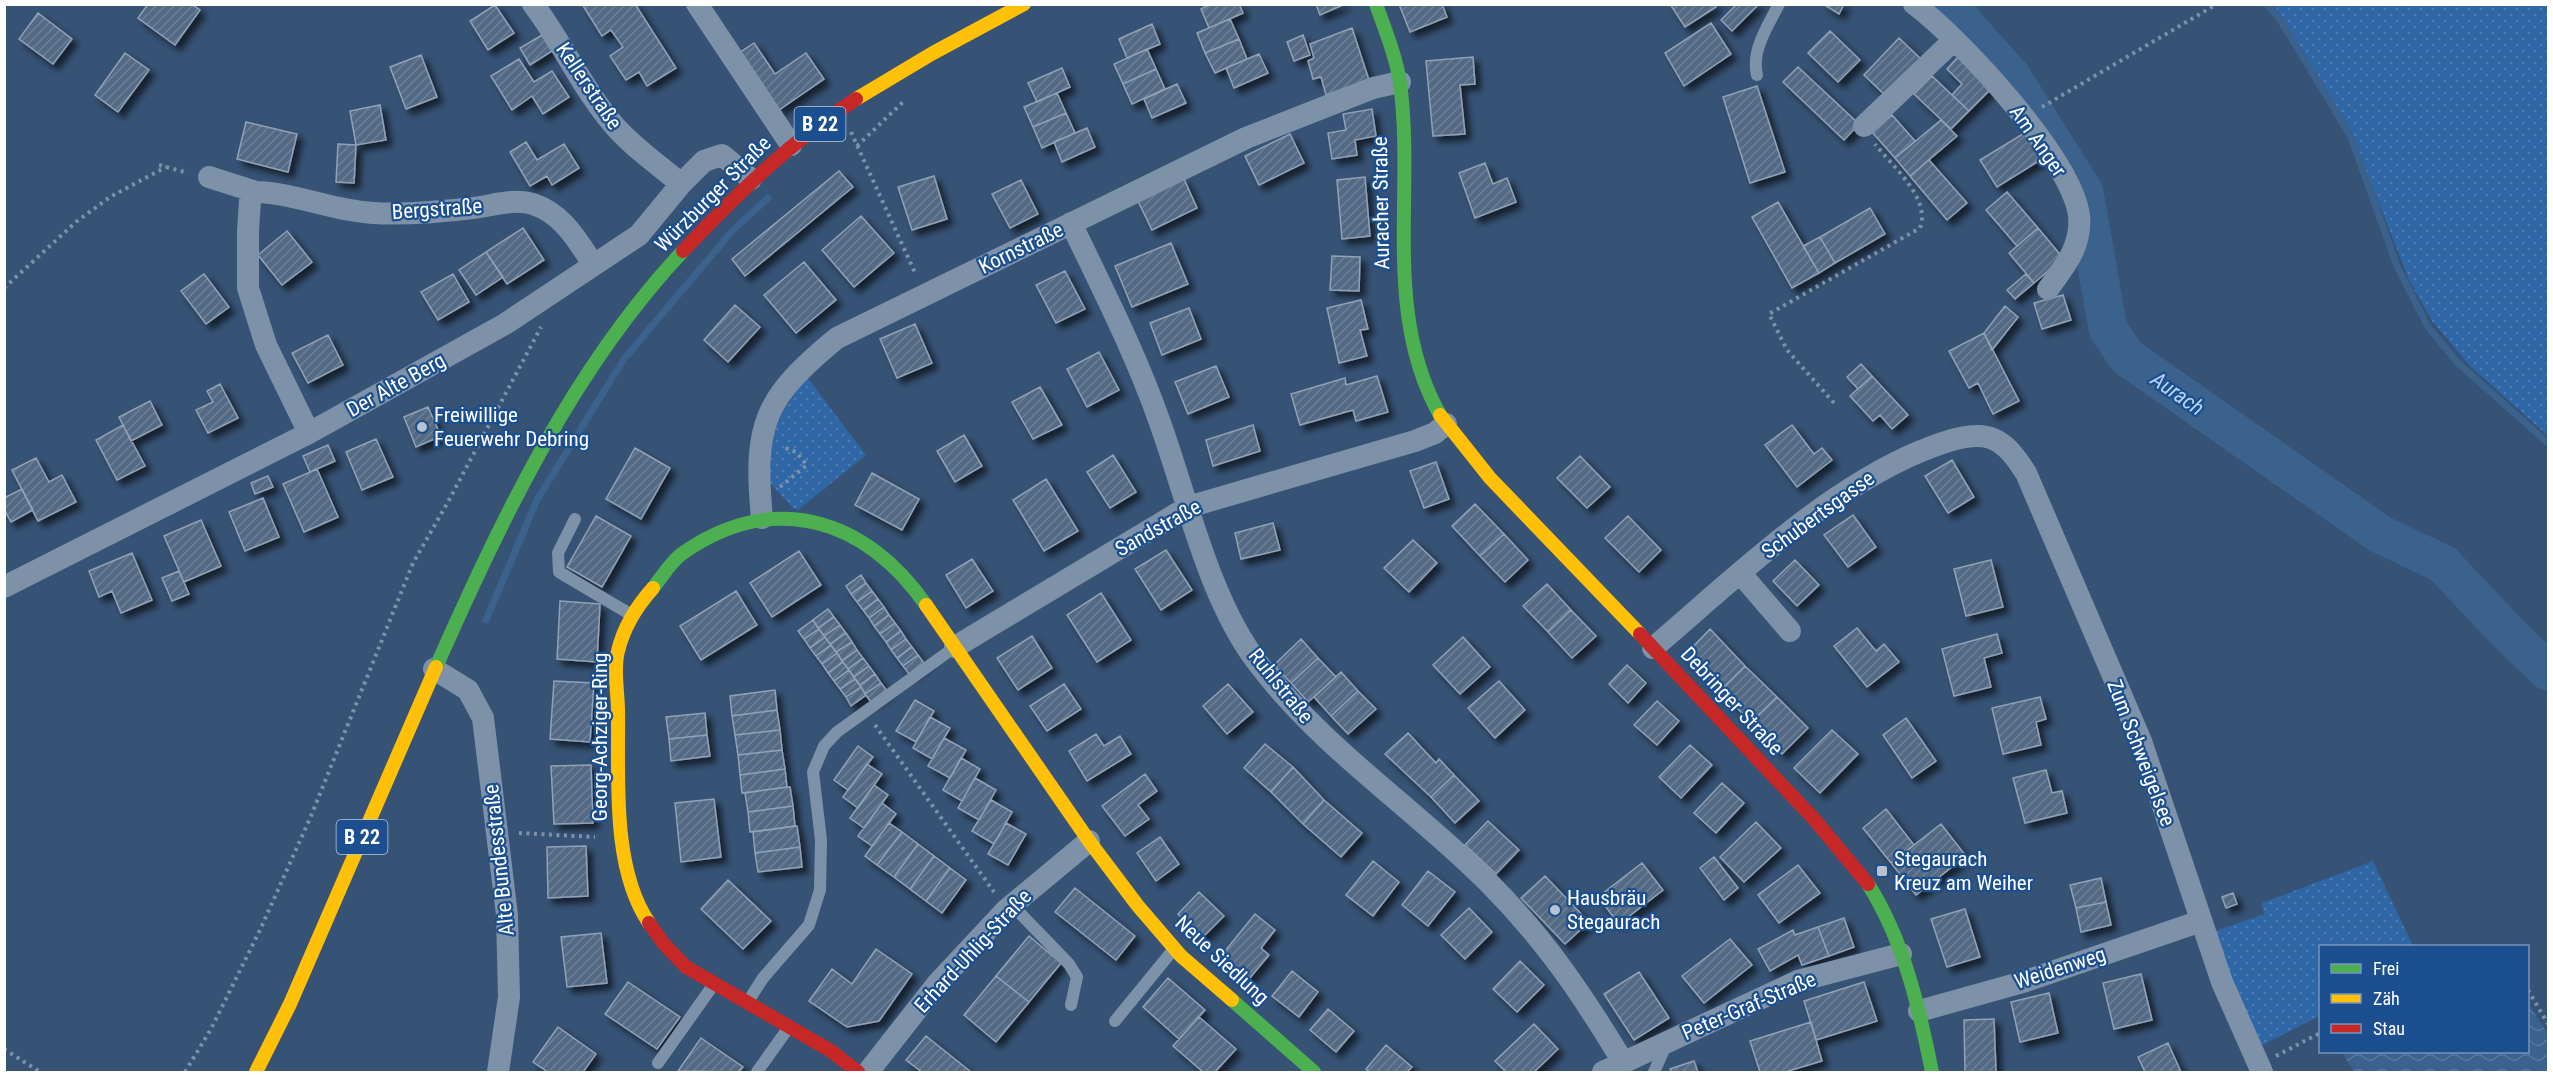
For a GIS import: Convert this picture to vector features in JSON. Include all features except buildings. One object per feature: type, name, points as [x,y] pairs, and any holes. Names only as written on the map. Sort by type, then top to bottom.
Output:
[{"type":"street","name":"Kellerstraße","points":[[533,4],[550,26],[597,105],[614,125],[681,184]]},
{"type":"street","points":[[697,4],[791,145]]},
{"type":"street","name":"Würzburger Straße","points":[[434,669],[475,575],[568,402],[650,288],[703,226],[751,179],[791,145],[894,75],[1024,4]]},
{"type":"street","name":"Auracher Straße","points":[[1376,4],[1389,39],[1400,82],[1401,254],[1405,306],[1414,352],[1432,400]]},
{"type":"street","name":"Am Anger","points":[[1914,4],[1933,18],[1981,65],[2033,130],[2064,175],[2079,215],[2075,253],[2048,289]]},
{"type":"street","points":[[1864,126],[1954,40]]},
{"type":"street","name":"Kornstraße","points":[[762,518],[758,473],[762,435],[772,405],[791,378],[837,338],[1246,138],[1373,88],[1400,82]]},
{"type":"street","name":"Der Alte Berg","points":[[4,587],[309,433],[505,324],[639,235],[681,184],[704,161],[722,155],[751,179]]},
{"type":"street","name":"Bergstraße","points":[[209,177],[256,192],[270,192],[332,208],[373,213],[428,213],[509,202],[532,204],[567,225],[593,264]]},
{"type":"street","points":[[256,192],[250,200],[248,288],[266,345],[309,433]]},
{"type":"street","name":"Ruhlstraße","points":[[1071,223],[1142,372],[1223,602],[1257,662],[1325,739],[1488,881],[1550,948],[1584,997],[1623,1062]]},
{"type":"street","name":"Debringer Straße","points":[[1432,400],[1446,424],[1499,487],[1653,648],[1849,861],[1888,920],[1919,1011],[1932,1072]]},
{"type":"street","name":"Sandstraße","points":[[955,647],[1188,507],[1415,441],[1435,433],[1446,424]]},
{"type":"street","name":"Schubertsgasse","points":[[1653,648],[1741,574],[1851,488],[1889,465],[1945,441],[1979,436],[2001,442]]},
{"type":"street","name":"Zum Schweigelsee","points":[[2001,442],[2026,473],[2141,741],[2222,982],[2260,1069]]},
{"type":"street","name":"Georg-Achziger-Ring","points":[[858,1072],[831,1051],[686,967],[664,944],[640,909],[628,868],[623,839],[617,653],[631,614],[681,554],[714,535],[762,518],[796,519],[820,524],[848,533],[872,546],[907,577],[1089,841]]},
{"type":"street","name":"Schubertsgasse","points":[[1741,574],[1790,631]]},
{"type":"street","name":"Alte Bundesstraße","points":[[434,669],[468,690],[483,718],[507,915],[509,997],[498,1072]]},
{"type":"street","name":"B 22","points":[[256,1072],[290,1004],[434,669]]},
{"type":"street","name":"Erhard-Uhlig-Straße","points":[[868,1072],[937,984],[1009,908],[1089,841]]},
{"type":"street","name":"Neue Siedlung","points":[[1089,841],[1138,906],[1174,948],[1314,1072]]},
{"type":"street","name":"Weidenweg","points":[[1919,1011],[2023,982],[2201,921]]},
{"type":"street","name":"Peter-Graf-Straße","points":[[1603,1072],[1798,981],[1901,954]]},
{"type":"lane","points":[[1758,75],[1755,67],[1760,40],[1779,4]]},
{"type":"lane","points":[[574,519],[558,553],[559,572],[631,614]]},
{"type":"lane","points":[[747,1004],[763,978],[809,925],[820,890],[821,840],[813,772],[824,746],[837,732],[955,647]]},
{"type":"lane","points":[[1009,908],[1069,964],[1077,977],[1071,1005]]},
{"type":"lane","points":[[1115,1021],[1174,948]]},
{"type":"lane","points":[[658,1063],[714,984]]},
{"type":"lane","points":[[757,1072],[789,1027]]},
{"type":"lane","points":[[1654,1072],[1668,1041]]},
{"type":"path","points":[[2044,106],[2217,4]]},
{"type":"path","points":[[1834,403],[1787,350],[1769,314],[1920,228],[1924,217],[1919,200],[1866,134],[1864,126]]},
{"type":"path","points":[[857,146],[925,295]]},
{"type":"path","points":[[159,165],[209,177]]},
{"type":"path","points":[[4,288],[76,222],[110,197],[166,167]]},
{"type":"path","points":[[185,1072],[211,1029],[245,960],[311,816],[413,563],[542,325]]},
{"type":"path","points":[[760,494],[775,490],[807,465],[796,452],[783,447]]},
{"type":"path","points":[[866,712],[1009,908]]},
{"type":"path","points":[[499,845],[514,844],[513,833],[623,839]]},
{"type":"path","points":[[2529,992],[2548,1024]]},
{"type":"path","points":[[2260,1069],[2319,1034]]},
{"type":"path","points":[[4,1049],[40,1072]]},
{"type":"shaded area","points":[[2274,5],[2548,5],[2548,436],[2469,365],[2432,321],[2409,280],[2350,129]]},
{"type":"shaded area","points":[[807,377],[866,455],[798,510],[793,508],[767,480],[767,465],[777,425]]},
{"type":"shaded area","points":[[2373,861],[2413,945],[2319,945],[2319,1016],[2256,1048],[2210,933],[2264,914],[2262,903]]},
{"type":"water","points":[[2529,1005],[2548,1034],[2548,1072],[2354,1072],[2343,1053],[2529,1053]]},
{"type":"waterway","name":"Aurach","points":[[1951,4],[1968,28],[2011,76],[2084,192],[2108,329],[2127,357],[2380,534],[2443,564],[2509,634],[2548,671]]},
{"type":"waterway","points":[[2267,4],[2281,21],[2351,137],[2397,266],[2428,327],[2459,364],[2548,443]]},
{"type":"waterway","points":[[486,620],[537,500],[624,359],[733,230],[768,198]]},
{"type":"traffic: fast","points":[[1376,4],[1393,53],[1400,83],[1404,125],[1404,252],[1411,335],[1422,376],[1440,415]]},
{"type":"traffic: fast","points":[[436,667],[513,502],[573,396],[643,297],[683,251]]},
{"type":"traffic: fast","points":[[653,588],[679,556],[717,534],[750,522],[784,519],[816,523],[846,534],[875,551],[902,575],[926,605]]},
{"type":"traffic: fast","points":[[1868,884],[1881,906],[1901,951],[1916,999],[1932,1072]]},
{"type":"traffic: fast","points":[[1232,1000],[1314,1072]]},
{"type":"traffic: slow","points":[[856,99],[933,53],[1024,4]]},
{"type":"traffic: slow","points":[[1440,415],[1490,478],[1640,634]]},
{"type":"traffic: slow","points":[[649,923],[628,875],[623,848],[618,792],[616,665],[627,625],[653,588]]},
{"type":"traffic: slow","points":[[926,605],[1089,841],[1138,906],[1181,956],[1232,1000]]},
{"type":"traffic: slow","points":[[256,1072],[290,1004],[436,667]]},
{"type":"traffic: jam","points":[[683,251],[765,170],[832,115],[856,99]]},
{"type":"traffic: jam","points":[[1640,634],[1814,819],[1868,884]]},
{"type":"traffic: jam","points":[[649,923],[664,944],[686,967],[831,1051],[858,1072]]},
{"type":"place","name":"Freiwillige Feuerwehr Debring","points":[[422,427]]},
{"type":"place","name":"Stegaurach Kreuz am Weiher","points":[[1882,871]]},
{"type":"place","name":"Hausbräu Stegaurach","points":[[1555,910]]}]
